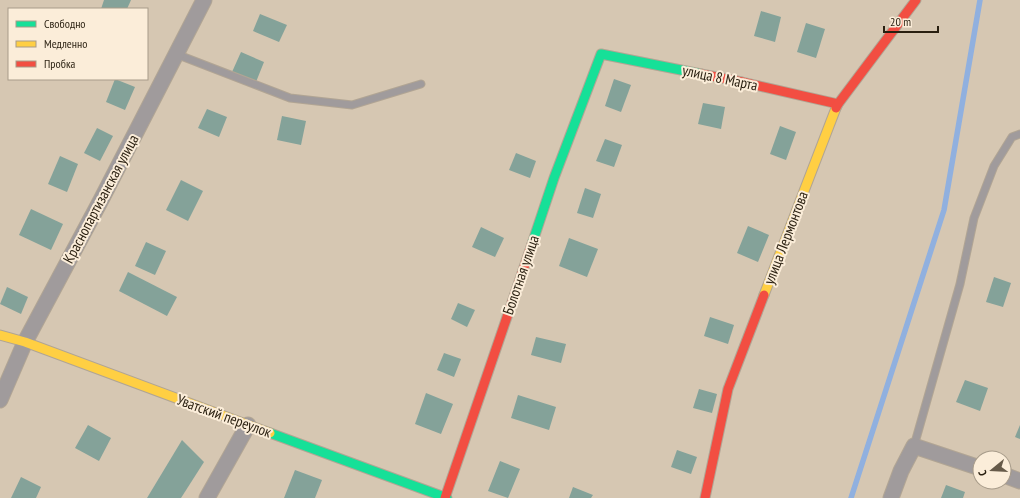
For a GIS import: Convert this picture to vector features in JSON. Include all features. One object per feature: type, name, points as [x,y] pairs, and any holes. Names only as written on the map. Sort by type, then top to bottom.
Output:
[{"type":"street","name":"Краснопартизанская улица","points":[[0,400],[25,342],[101,200],[204,0]]},
{"type":"street","name":"улица Лермонтова","points":[[705,498],[728,389],[838,104],[916,0]]},
{"type":"street","name":"улица 8 Марта","points":[[602,54],[742,82],[838,104]]},
{"type":"street","name":"Болотная улица","points":[[446,498],[554,178],[602,54]]},
{"type":"street","name":"Уватский переулок","points":[[0,335],[25,342],[446,498]]},
{"type":"street","points":[[208,498],[248,425]]},
{"type":"street","points":[[890,498],[914,446],[972,465]]},
{"type":"lane","points":[[176,54],[290,98],[321,102],[352,105],[422,84]]},
{"type":"lane","points":[[914,446],[960,284],[974,218],[994,166],[1012,137],[1020,134]]},
{"type":"building","points":[[104,0],[131,0],[127,8],[101,8]]},
{"type":"building","points":[[761,11],[781,17],[775,42],[754,36]]},
{"type":"building","points":[[260,14],[287,25],[279,42],[253,31]]},
{"type":"building","points":[[806,23],[825,29],[816,58],[797,52]]},
{"type":"building","points":[[241,52],[264,62],[256,82],[232,72]]},
{"type":"building","points":[[614,79],[631,85],[621,112],[605,106]]},
{"type":"building","points":[[115,80],[135,87],[125,110],[106,102]]},
{"type":"building","points":[[703,103],[725,107],[721,129],[698,124]]},
{"type":"building","points":[[207,109],[227,117],[219,137],[198,128]]},
{"type":"building","points":[[282,116],[306,121],[301,145],[277,140]]},
{"type":"building","points":[[780,126],[796,132],[786,160],[770,154]]},
{"type":"building","points":[[97,128],[113,136],[100,161],[84,153]]},
{"type":"building","points":[[605,139],[622,145],[614,167],[596,161]]},
{"type":"building","points":[[516,153],[536,161],[530,178],[509,170]]},
{"type":"building","points":[[60,156],[78,164],[67,192],[48,184]]},
{"type":"building","points":[[181,180],[203,191],[188,221],[166,210]]},
{"type":"building","points":[[585,188],[601,194],[593,218],[577,213]]},
{"type":"building","points":[[31,209],[63,224],[51,250],[19,235]]},
{"type":"building","points":[[748,226],[769,235],[758,262],[737,253]]},
{"type":"building","points":[[481,227],[504,238],[495,257],[472,247]]},
{"type":"building","points":[[569,238],[598,249],[587,277],[559,266]]},
{"type":"building","points":[[146,242],[166,251],[155,275],[135,266]]},
{"type":"building","points":[[128,272],[177,297],[167,316],[119,291]]},
{"type":"building","points":[[994,277],[1011,283],[1003,307],[986,302]]},
{"type":"building","points":[[7,287],[28,297],[21,314],[0,304]]},
{"type":"building","points":[[458,303],[475,310],[467,327],[451,319]]},
{"type":"building","points":[[710,317],[734,325],[728,344],[704,336]]},
{"type":"building","points":[[536,337],[566,344],[561,363],[531,355]]},
{"type":"building","points":[[444,353],[461,359],[454,377],[437,370]]},
{"type":"building","points":[[965,380],[988,388],[980,411],[956,402]]},
{"type":"building","points":[[699,389],[717,394],[712,413],[693,408]]},
{"type":"building","points":[[426,393],[453,404],[441,434],[415,424]]},
{"type":"building","points":[[518,395],[556,407],[549,430],[511,418]]},
{"type":"building","points":[[88,425],[111,438],[99,461],[75,448]]},
{"type":"building","points":[[1020,425],[1020,439],[1015,437]]},
{"type":"building","points":[[182,440],[204,462],[181,498],[147,498]]},
{"type":"building","points":[[677,450],[697,457],[691,474],[671,467]]},
{"type":"building","points":[[500,461],[520,469],[508,498],[488,491]]},
{"type":"building","points":[[295,470],[322,480],[315,498],[284,498]]},
{"type":"building","points":[[21,477],[41,487],[36,498],[11,498]]},
{"type":"building","points":[[946,485],[965,492],[963,498],[941,498]]},
{"type":"building","points":[[573,487],[593,495],[591,498],[569,498]]},
{"type":"waterway","points":[[851,498],[944,210],[980,0]]},
{"type":"traffic: fast","points":[[532,244],[554,178],[601,54],[701,74]]},
{"type":"traffic: fast","points":[[270,433],[447,498]]},
{"type":"traffic: slow","points":[[764,295],[836,108]]},
{"type":"traffic: slow","points":[[0,335],[25,342],[270,433]]},
{"type":"traffic: jam","points":[[836,108],[916,0]]},
{"type":"traffic: jam","points":[[701,74],[838,104]]},
{"type":"traffic: jam","points":[[445,498],[532,244]]},
{"type":"traffic: jam","points":[[705,498],[728,389],[764,295]]}]
